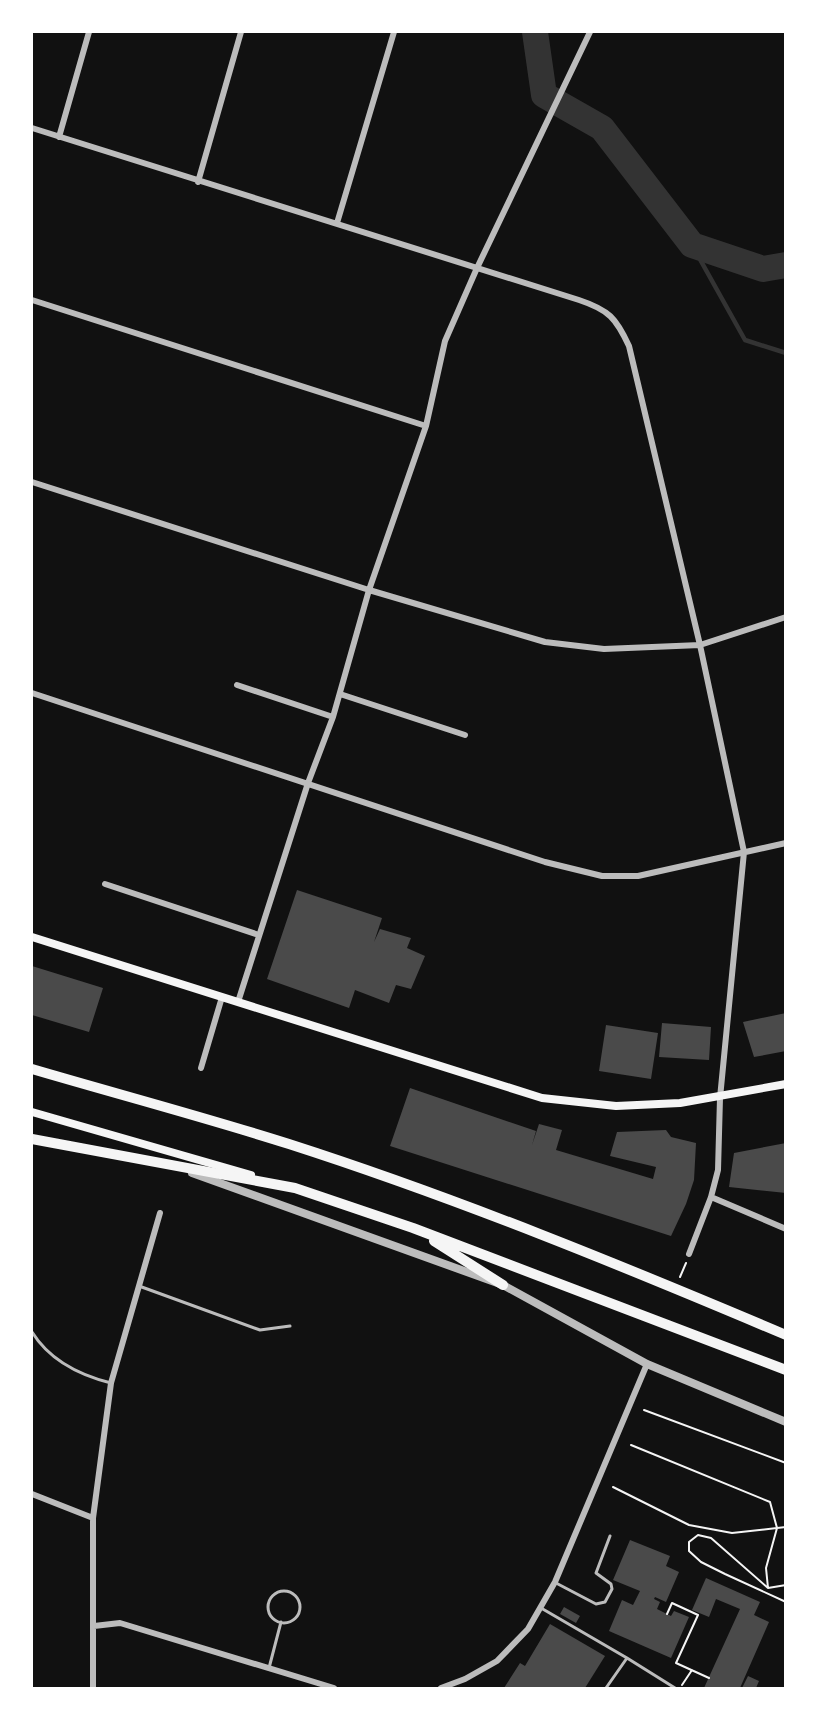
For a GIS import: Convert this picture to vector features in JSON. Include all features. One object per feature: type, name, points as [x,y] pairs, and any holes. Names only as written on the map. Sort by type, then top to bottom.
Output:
[{"type":"highway","points":[[32,1069],[290,1144],[468,1208],[675,1288],[786,1335]]},
{"type":"highway","points":[[32,1139],[182,1169],[295,1188],[413,1228],[786,1371]]},
{"type":"highway","points":[[413,1228],[503,1285]]},
{"type":"main road","points":[[32,938],[542,1098],[616,1106],[680,1103],[720,1098],[786,1084]]},
{"type":"main road","points":[[32,1112],[295,1188]]},
{"type":"street","points":[[59,137],[89,32]]},
{"type":"street","points":[[198,182],[241,32]]},
{"type":"street","points":[[337,223],[393,32]]},
{"type":"street","points":[[238,1002],[308,783],[333,717],[369,590],[426,426],[445,341],[477,268],[590,32]]},
{"type":"street","points":[[32,128],[198,182],[337,223],[596,305],[611,314],[629,346],[700,645],[744,852],[720,1098],[718,1170],[711,1197],[689,1254]]},
{"type":"street","points":[[32,300],[426,426]]},
{"type":"street","points":[[32,482],[369,590],[545,642],[604,649],[700,645],[786,617]]},
{"type":"street","points":[[237,685],[333,717]]},
{"type":"street","points":[[32,693],[545,862],[602,876],[638,876],[786,843]]},
{"type":"street","points":[[340,694],[465,735]]},
{"type":"street","points":[[105,884],[259,935]]},
{"type":"street","points":[[201,1068],[222,997]]},
{"type":"street","points":[[182,1169],[503,1285],[647,1364],[786,1422]]},
{"type":"street","points":[[711,1197],[786,1229]]},
{"type":"street","points":[[93,1689],[93,1518],[111,1383],[160,1214]]},
{"type":"street","points":[[441,1689],[496,1661],[528,1629],[555,1582],[647,1364]]},
{"type":"street","points":[[32,1494],[93,1518]]},
{"type":"street","points":[[94,1626],[120,1623],[334,1689]]},
{"type":"lane","points":[[139,1286],[260,1330],[290,1326]]},
{"type":"lane","points":[[32,1332],[40,1345],[60,1363],[111,1383]]},
{"type":"lane","points":[[555,1582],[596,1604],[605,1602],[612,1589],[611,1584],[596,1573],[610,1536]]},
{"type":"lane","points":[[286,1591],[298,1599],[300,1612],[292,1621],[281,1622],[270,1615],[268,1604],[273,1596],[286,1591]]},
{"type":"lane","points":[[541,1608],[675,1689]]},
{"type":"lane","points":[[269,1669],[281,1622]]},
{"type":"lane","points":[[606,1689],[627,1658]]},
{"type":"path","points":[[675,1288],[689,1254]]},
{"type":"path","points":[[644,1410],[786,1463]]},
{"type":"path","points":[[631,1445],[770,1502],[777,1528],[766,1568],[768,1588]]},
{"type":"path","points":[[613,1487],[689,1525],[710,1530],[732,1533],[786,1527]]},
{"type":"path","points":[[768,1588],[711,1538],[698,1535],[689,1542],[688,1551],[701,1562],[786,1602]]},
{"type":"path","points":[[768,1588],[786,1585]]},
{"type":"path","points":[[667,1614],[672,1603],[698,1615],[676,1663],[709,1678]]},
{"type":"path","points":[[680,1689],[692,1670]]},
{"type":"building","points":[[297,890],[382,918],[374,942],[380,929],[411,938],[407,948],[425,956],[411,989],[396,985],[389,1003],[355,990],[349,1008],[267,979]]},
{"type":"building","points":[[32,966],[103,988],[89,1032],[32,1015]]},
{"type":"building","points":[[786,1013],[786,1051],[754,1057],[743,1022]]},
{"type":"building","points":[[662,1023],[711,1027],[709,1060],[659,1057]]},
{"type":"building","points":[[606,1025],[658,1033],[651,1079],[599,1071]]},
{"type":"building","points":[[410,1088],[536,1131],[532,1145],[539,1124],[562,1130],[556,1150],[653,1179],[656,1167],[610,1156],[617,1132],[666,1130],[671,1137],[696,1143],[694,1180],[671,1236],[390,1146]]},
{"type":"building","points":[[786,1143],[786,1193],[729,1187],[734,1153]]},
{"type":"building","points":[[630,1540],[670,1556],[666,1566],[679,1572],[666,1602],[655,1597],[654,1599],[660,1602],[657,1609],[671,1616],[674,1611],[689,1617],[671,1658],[609,1631],[622,1600],[633,1605],[640,1591],[613,1580]]},
{"type":"building","points":[[706,1578],[760,1602],[754,1615],[769,1622],[740,1688],[704,1688],[740,1609],[716,1599],[709,1617],[692,1610]]},
{"type":"building","points":[[564,1607],[580,1616],[576,1623],[560,1614]]},
{"type":"building","points":[[550,1624],[605,1656],[585,1688],[504,1688],[520,1663],[525,1666]]},
{"type":"building","points":[[748,1676],[759,1681],[756,1688],[742,1688]]},
{"type":"waterway","points":[[535,32],[544,95],[602,128],[692,245],[763,269],[786,265]]},
{"type":"waterway","points":[[692,245],[745,340],[786,353]]}]
